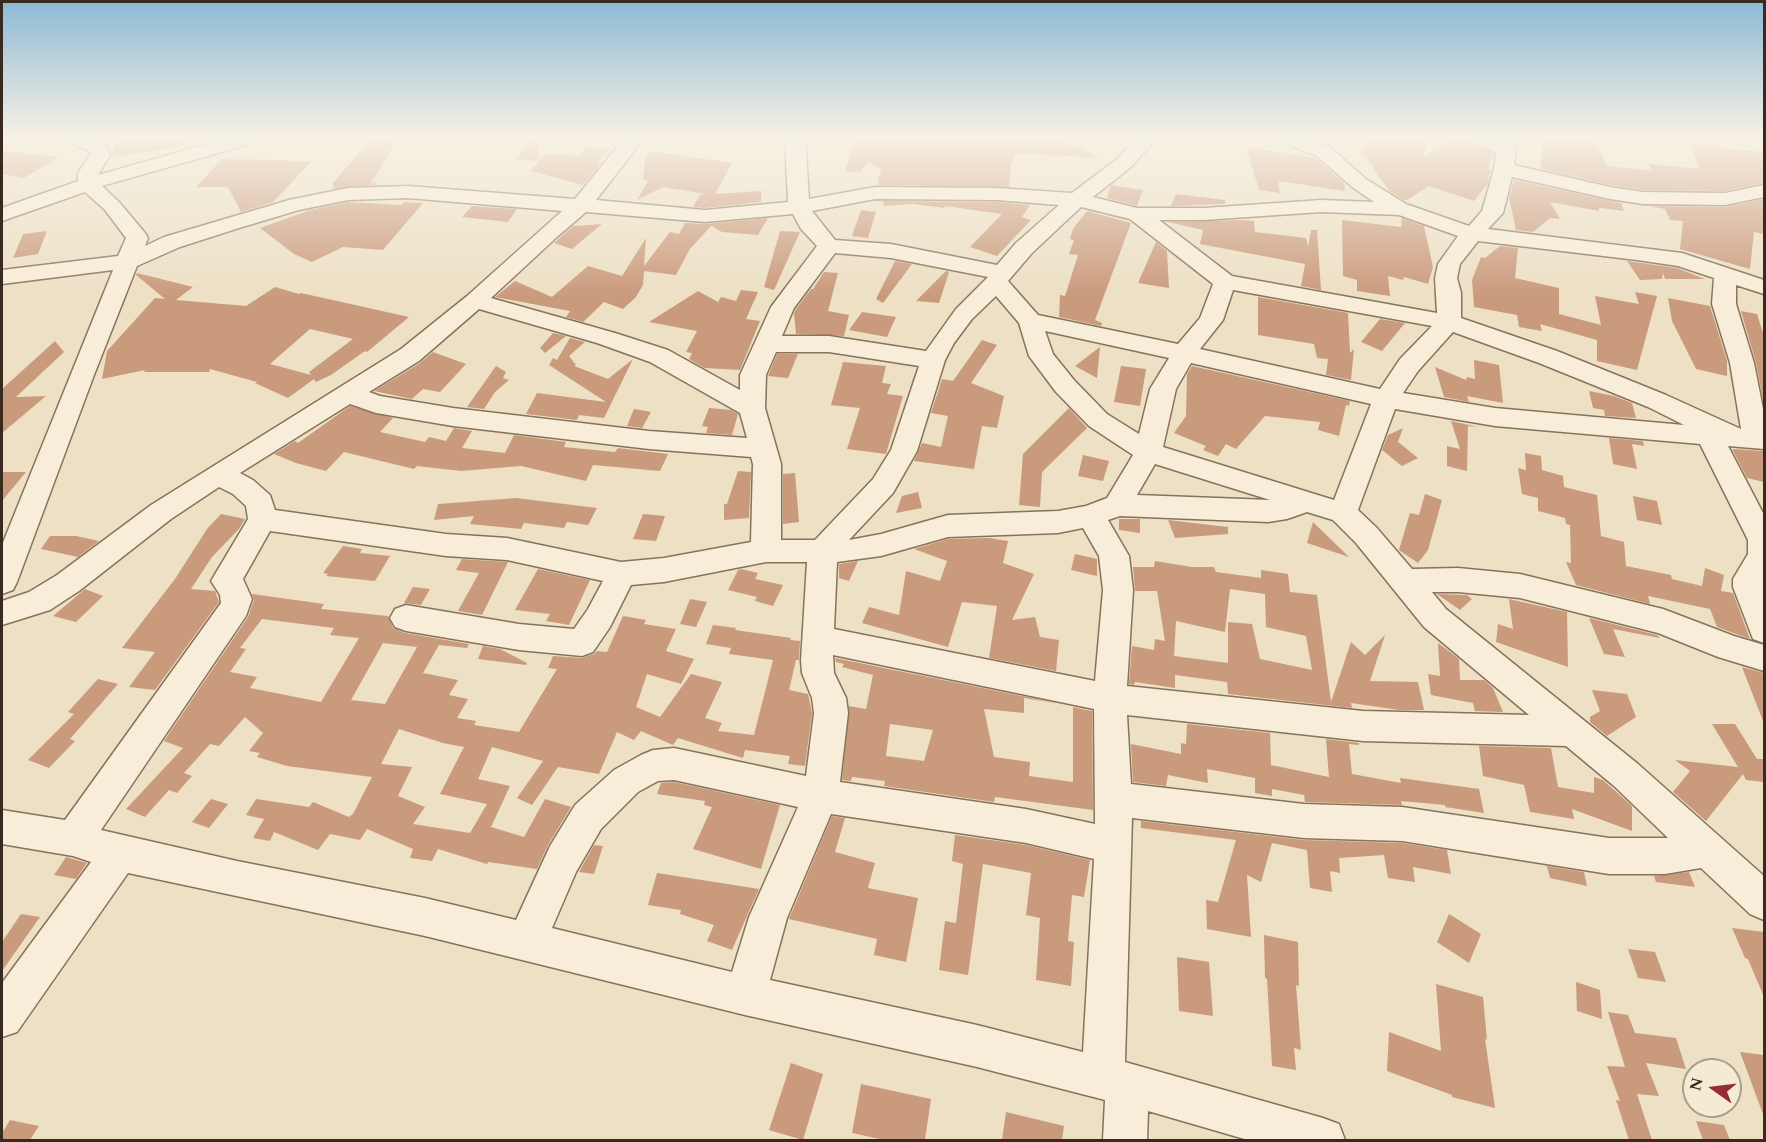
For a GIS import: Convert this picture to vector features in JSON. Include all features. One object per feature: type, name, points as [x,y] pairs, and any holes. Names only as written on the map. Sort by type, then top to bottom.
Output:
[{"type":"street","points":[[2,215],[69,190]]},
{"type":"street","points":[[2,582],[76,385],[136,238],[112,206],[95,190]]},
{"type":"street","points":[[2,614],[39,601],[68,583],[161,512],[218,474],[410,355],[475,301],[550,231],[581,206],[593,190]]},
{"type":"street","points":[[798,190],[799,207],[809,224],[829,246],[891,251],[940,259],[999,278],[1030,321],[1041,356],[1065,386],[1098,420],[1148,452],[1343,513],[1365,535],[1435,618],[1626,775],[1764,901]]},
{"type":"street","points":[[745,995],[768,917],[821,796],[831,712],[829,698],[818,673],[817,639],[823,551],[883,486],[904,451],[933,360],[943,341],[964,314],[1024,248],[1089,190]]},
{"type":"street","points":[[1371,190],[1401,209],[1472,234],[1682,260],[1764,287]]},
{"type":"street","points":[[1343,513],[1386,399],[1409,365],[1449,322],[1449,293],[1446,278],[1449,264],[1492,213],[1497,190]]},
{"type":"street","points":[[1603,190],[1643,198],[1725,199],[1764,191]]},
{"type":"street","points":[[2,276],[127,262],[172,242],[231,223],[296,204],[348,194],[408,192],[705,216],[799,207],[852,196],[886,193],[986,194],[1077,200],[1137,214],[1204,214],[1321,206],[1401,209]]},
{"type":"street","points":[[2,197],[42,199]]},
{"type":"street","points":[[1137,214],[1225,282],[1449,322],[1657,401],[1740,438]]},
{"type":"street","points":[[766,551],[767,464],[752,408],[753,375],[783,307],[829,246]]},
{"type":"street","points":[[1725,276],[1724,304],[1742,363],[1740,438],[1763,540],[1763,555],[1748,579],[1748,587],[1764,630]]},
{"type":"street","points":[[1125,1140],[1115,1081],[1114,800],[1110,698],[1118,590],[1114,556],[1104,510],[1148,452],[1163,389],[1184,353],[1211,320],[1225,282]]},
{"type":"street","points":[[475,301],[606,338],[659,356],[752,408]]},
{"type":"street","points":[[1030,321],[1386,399],[1495,417],[1740,438]]},
{"type":"street","points":[[767,344],[829,344],[933,360]]},
{"type":"street","points":[[349,394],[376,404],[453,417],[649,440],[762,448]]},
{"type":"street","points":[[73,838],[228,620],[237,598],[234,590],[226,581],[262,519],[260,502],[243,487],[218,474]]},
{"type":"street","points":[[262,519],[446,544],[507,549],[584,564],[621,574],[664,570],[707,560],[766,551],[850,551],[881,545],[948,526],[1058,522],[1104,510],[1268,511],[1287,509],[1302,502]]},
{"type":"street","points":[[406,618],[519,638],[582,643],[599,618],[621,574]]},
{"type":"street","points":[[1402,581],[1458,580],[1520,586],[1663,622],[1729,648],[1764,658]]},
{"type":"street","points":[[817,639],[1110,698],[1274,718],[1363,726],[1569,730]]},
{"type":"street","points":[[526,942],[563,859],[588,817],[626,781],[652,766],[674,764],[821,796],[1026,826],[1113,846]]},
{"type":"street","points":[[1114,800],[1304,821],[1402,824],[1609,856],[1665,856],[1706,849]]},
{"type":"street","points":[[2,827],[73,838],[120,853],[237,879],[425,916],[745,995],[977,1046],[1115,1081],[1323,1140]]},
{"type":"street","points":[[2,1017],[120,853]]},
{"type":"building","points":[[230,190],[284,190],[273,202],[241,212]]},
{"type":"building","points":[[643,190],[656,190],[637,200]]},
{"type":"building","points":[[683,190],[717,190],[715,194],[761,191],[761,202],[705,208],[693,207],[700,195],[706,194]]},
{"type":"building","points":[[1109,190],[1143,190],[1137,206],[1107,198]]},
{"type":"building","points":[[1261,190],[1280,190],[1280,193]]},
{"type":"building","points":[[1389,190],[1422,190],[1407,200]]},
{"type":"building","points":[[1442,190],[1483,190],[1474,201]]},
{"type":"building","points":[[1511,190],[1562,190],[1621,203],[1624,211],[1599,208],[1599,211],[1550,202],[1560,219],[1550,218],[1533,232],[1516,230],[1509,198]]},
{"type":"building","points":[[1176,194],[1225,200],[1225,204],[1171,206]]},
{"type":"building","points":[[1764,199],[1764,234],[1754,232],[1750,269],[1680,249],[1683,221],[1670,220],[1665,209],[1649,206],[1725,207]]},
{"type":"building","points":[[883,201],[997,202],[1030,205],[1022,217],[1031,220],[997,256],[970,247],[1002,214],[945,206],[944,208],[913,204],[884,206]]},
{"type":"building","points":[[348,202],[402,205],[404,202],[423,203],[383,250],[343,247],[312,262],[294,254],[260,228],[310,210]]},
{"type":"building","points":[[472,206],[517,209],[508,222],[462,217]]},
{"type":"building","points":[[861,210],[876,212],[868,238],[852,236]]},
{"type":"building","points":[[1087,211],[1131,223],[1095,320],[1102,323],[1101,326],[1059,317],[1060,295],[1065,296],[1078,255],[1069,254],[1074,240],[1070,239],[1073,229]]},
{"type":"building","points":[[768,218],[758,235],[722,232],[711,226],[690,249],[676,275],[644,271],[643,285],[636,297],[623,309],[604,302],[583,322],[566,317],[570,311],[495,297],[515,281],[552,297],[588,266],[622,276],[646,238],[644,266],[670,232],[679,234],[685,223],[705,224]]},
{"type":"building","points":[[1402,218],[1424,226],[1433,267],[1428,284],[1404,277],[1403,280],[1388,276],[1390,296],[1357,291],[1357,280],[1343,276],[1342,220],[1401,227]]},
{"type":"building","points":[[1254,221],[1255,232],[1306,238],[1308,247],[1311,230],[1317,230],[1321,290],[1301,286],[1305,264],[1200,244],[1203,230],[1168,222]]},
{"type":"building","points":[[602,224],[572,249],[554,243],[573,226]]},
{"type":"building","points":[[47,231],[38,254],[13,258],[23,234]]},
{"type":"building","points":[[780,231],[800,232],[774,290],[764,287]]},
{"type":"building","points":[[1156,242],[1167,251],[1169,288],[1138,283]]},
{"type":"building","points":[[1500,246],[1518,248],[1515,278],[1559,288],[1559,314],[1601,325],[1595,296],[1639,304],[1635,292],[1657,296],[1637,370],[1597,361],[1597,340],[1540,324],[1542,331],[1519,327],[1517,315],[1474,307],[1472,280],[1481,257],[1485,258]]},
{"type":"building","points":[[895,261],[912,264],[883,303],[876,299]]},
{"type":"building","points":[[1627,261],[1677,268],[1705,279],[1665,279],[1663,273],[1662,279],[1640,280]]},
{"type":"building","points":[[946,271],[949,272],[939,303],[916,301]]},
{"type":"building","points":[[824,272],[838,273],[828,311],[849,315],[844,336],[796,334],[794,313]]},
{"type":"building","points":[[137,273],[193,287],[176,300],[246,306],[275,287],[409,317],[367,352],[365,351],[331,375],[316,382],[314,379],[288,398],[255,383],[257,382],[210,369],[209,372],[144,372],[145,370],[102,379],[107,351],[155,298],[165,299],[136,275]],"holes":[[[310,329],[353,339],[309,372],[311,375],[270,364]]]},
{"type":"building","points":[[741,290],[758,292],[746,319],[760,321],[740,370],[704,368],[689,359],[692,353],[686,352],[697,331],[649,322],[698,291],[718,302],[721,297],[736,301]]},
{"type":"building","points":[[1258,297],[1348,313],[1350,353],[1354,349],[1351,380],[1326,375],[1328,359],[1317,358],[1314,344],[1258,335]]},
{"type":"building","points":[[1668,298],[1710,306],[1727,361],[1727,376],[1696,369],[1672,321]]},
{"type":"building","points":[[1741,311],[1757,314],[1764,336],[1764,405],[1756,363]]},
{"type":"building","points":[[862,312],[896,317],[887,337],[849,330]]},
{"type":"building","points":[[1380,319],[1405,323],[1382,351],[1361,342]]},
{"type":"building","points":[[553,333],[566,336],[545,353],[540,348]]},
{"type":"building","points":[[570,338],[585,342],[569,356],[576,365],[574,366],[608,379],[633,359],[604,418],[579,415],[577,420],[526,414],[537,393],[606,402],[549,365],[553,358],[557,360]]},
{"type":"building","points":[[982,340],[997,345],[971,383],[1004,396],[997,428],[982,426],[974,469],[914,461],[922,443],[941,447],[948,416],[931,413],[942,379],[953,381]]},
{"type":"building","points":[[55,341],[64,352],[16,397],[46,396],[2,433],[2,389]]},
{"type":"building","points":[[1100,347],[1097,378],[1075,366]]},
{"type":"building","points":[[433,352],[466,364],[440,392],[423,389],[412,399],[374,391],[420,363]]},
{"type":"building","points":[[777,354],[798,354],[788,378],[768,376]]},
{"type":"building","points":[[1474,360],[1499,365],[1503,403],[1467,396],[1469,402],[1444,397],[1435,367],[1466,380],[1467,377],[1475,379]]},
{"type":"building","points":[[843,362],[886,366],[882,383],[891,384],[887,394],[903,396],[886,454],[847,449],[860,408],[831,405]]},
{"type":"building","points":[[496,366],[506,372],[503,378],[509,380],[495,392],[484,409],[467,407]]},
{"type":"building","points":[[1121,366],[1146,369],[1140,406],[1114,402]]},
{"type":"building","points":[[1192,366],[1350,401],[1349,406],[1346,405],[1339,436],[1318,430],[1320,422],[1265,416],[1236,449],[1226,444],[1218,456],[1203,450],[1206,446],[1174,433],[1186,416],[1187,374]]},
{"type":"building","points":[[1589,391],[1614,396],[1632,403],[1636,418],[1605,416],[1604,410],[1593,408]]},
{"type":"building","points":[[350,406],[393,418],[380,432],[425,442],[429,437],[446,441],[454,428],[472,431],[462,448],[505,453],[514,435],[566,442],[564,447],[615,452],[618,448],[668,454],[660,471],[593,465],[586,481],[521,466],[461,471],[417,466],[414,469],[344,452],[326,471],[274,454],[295,441],[298,443]]},
{"type":"building","points":[[709,408],[731,410],[738,414],[732,435],[706,433],[708,427],[702,426]]},
{"type":"building","points":[[1069,408],[1087,428],[1042,472],[1040,507],[1019,505],[1023,454]]},
{"type":"building","points":[[634,409],[651,412],[642,428],[627,426]]},
{"type":"building","points":[[1451,421],[1478,427],[1468,426],[1467,471],[1447,466],[1447,446],[1460,449]]},
{"type":"building","points":[[1403,428],[1398,442],[1418,458],[1402,466],[1382,450],[1388,435]]},
{"type":"building","points":[[1609,438],[1643,441],[1644,446],[1632,444],[1637,469],[1613,464]]},
{"type":"building","points":[[1732,449],[1764,451],[1764,482],[1747,478]]},
{"type":"building","points":[[1525,453],[1541,456],[1542,470],[1563,476],[1564,487],[1597,495],[1601,536],[1624,542],[1626,566],[1671,575],[1672,579],[1702,586],[1705,568],[1724,575],[1721,591],[1733,593],[1750,639],[1717,627],[1710,609],[1648,596],[1650,604],[1576,585],[1566,562],[1571,563],[1570,525],[1566,524],[1565,518],[1538,511],[1538,498],[1522,494],[1518,468],[1526,470]]},
{"type":"building","points":[[1083,455],[1109,461],[1103,481],[1078,476]]},
{"type":"building","points":[[738,471],[751,472],[749,518],[724,520],[724,504],[727,504]]},
{"type":"building","points":[[2,472],[26,472],[2,501]]},
{"type":"building","points":[[795,473],[799,522],[783,524],[783,474]]},
{"type":"building","points":[[918,492],[922,508],[896,513],[902,496]]},
{"type":"building","points":[[1425,494],[1442,500],[1428,550],[1418,563],[1399,550],[1410,513],[1419,515]]},
{"type":"building","points":[[1633,496],[1657,501],[1662,525],[1637,520]]},
{"type":"building","points":[[516,498],[597,508],[588,525],[567,522],[564,528],[524,523],[521,529],[470,524],[474,516],[434,520],[438,504]]},
{"type":"building","points":[[221,514],[245,519],[239,529],[212,557],[191,589],[215,591],[219,602],[155,690],[129,687],[155,652],[122,648],[175,579],[207,529]]},
{"type":"building","points":[[643,514],[665,516],[656,541],[633,539]]},
{"type":"building","points":[[1119,519],[1140,519],[1140,533],[1119,530]]},
{"type":"building","points":[[1168,520],[1228,527],[1228,534],[1175,538]]},
{"type":"building","points":[[1313,522],[1349,557],[1307,543]]},
{"type":"building","points":[[50,536],[76,536],[99,541],[78,557],[41,549]]},
{"type":"building","points":[[989,538],[1008,541],[1003,563],[1034,574],[1012,620],[1035,617],[1040,637],[1059,640],[1056,671],[989,658],[997,606],[962,602],[948,647],[862,623],[869,607],[899,615],[906,571],[940,581],[947,561],[914,549],[948,539]]},
{"type":"building","points":[[343,546],[362,549],[360,553],[390,556],[375,581],[326,576],[328,574],[323,573]]},
{"type":"building","points":[[1075,554],[1097,559],[1097,576],[1071,570]]},
{"type":"building","points":[[462,559],[508,562],[482,615],[458,611],[479,573],[456,570]]},
{"type":"building","points":[[858,561],[849,581],[839,578],[839,564]]},
{"type":"building","points":[[1155,561],[1192,567],[1214,567],[1216,572],[1261,578],[1261,570],[1288,574],[1290,592],[1317,595],[1331,702],[1351,642],[1365,655],[1385,635],[1370,681],[1418,682],[1424,710],[1399,710],[1351,703],[1352,708],[1228,694],[1227,682],[1175,675],[1175,688],[1135,682],[1134,685],[1129,684],[1132,646],[1154,650],[1155,639],[1165,641],[1157,591],[1135,591],[1133,567],[1154,567]],"holes":[[[1230,589],[1265,594],[1266,627],[1306,636],[1312,670],[1260,659],[1252,624],[1228,622],[1228,663],[1174,656],[1176,621],[1225,632]]]},
{"type":"building","points":[[538,569],[590,580],[569,625],[546,621],[550,614],[515,610]]},
{"type":"building","points":[[738,570],[758,573],[755,579],[783,585],[773,606],[755,601],[757,597],[728,590]]},
{"type":"building","points":[[413,587],[430,589],[421,605],[404,603]]},
{"type":"building","points":[[85,589],[103,596],[76,622],[53,616]]},
{"type":"building","points":[[252,594],[324,604],[321,609],[388,616],[393,628],[405,633],[469,644],[467,648],[439,645],[423,673],[458,680],[449,695],[468,699],[457,718],[476,721],[474,725],[519,732],[557,669],[548,668],[553,656],[582,658],[597,651],[607,652],[623,616],[646,620],[644,624],[676,629],[666,651],[694,659],[681,684],[647,674],[636,707],[660,717],[691,674],[722,682],[705,718],[722,723],[718,731],[754,735],[773,660],[729,654],[731,648],[706,644],[713,625],[791,638],[790,640],[800,641],[799,660],[796,660],[789,690],[808,694],[812,713],[805,766],[788,764],[790,756],[745,750],[743,758],[678,738],[673,745],[641,731],[634,740],[617,732],[599,774],[558,767],[532,805],[517,798],[543,761],[492,747],[478,779],[510,786],[491,827],[524,837],[545,799],[571,807],[548,845],[537,869],[488,862],[487,864],[438,849],[432,861],[410,858],[413,849],[367,829],[360,840],[330,834],[318,850],[274,832],[270,841],[253,838],[264,819],[246,815],[256,799],[309,807],[313,802],[349,817],[353,814],[372,777],[287,766],[257,757],[260,753],[249,751],[263,733],[245,717],[219,746],[210,744],[184,773],[192,776],[177,793],[169,790],[145,817],[126,809],[183,748],[164,741],[248,617],[254,600]],"holes":[[[262,619],[334,628],[330,635],[359,638],[321,702],[250,688],[257,677],[230,672],[246,649],[240,648]],[[383,643],[417,647],[385,704],[351,700]],[[399,729],[464,747],[440,794],[487,804],[470,833],[413,824],[425,807],[398,796],[412,767],[381,764]]]},
{"type":"building","points":[[1437,594],[1467,595],[1472,599],[1460,610]]},
{"type":"building","points":[[690,599],[707,602],[696,627],[680,624]]},
{"type":"building","points":[[1509,599],[1567,612],[1568,667],[1496,642],[1498,624],[1513,629]]},
{"type":"building","points":[[1589,618],[1657,635],[1660,638],[1613,629],[1625,657],[1604,654]]},
{"type":"building","points":[[1438,643],[1459,659],[1460,680],[1484,680],[1493,688],[1503,712],[1475,711],[1473,703],[1431,695],[1428,674],[1440,676]]},
{"type":"building","points":[[483,646],[500,649],[527,663],[526,665],[478,659]]},
{"type":"building","points":[[835,658],[1056,703],[1024,698],[1024,713],[984,709],[994,757],[1030,762],[1029,776],[1073,782],[1073,707],[1092,711],[1093,810],[995,797],[994,802],[884,786],[885,781],[852,777],[851,781],[842,780],[849,706],[866,709],[873,675],[842,667],[844,664],[836,662]],"holes":[[[890,724],[933,730],[924,761],[886,756]]]},
{"type":"building","points":[[1742,667],[1764,673],[1764,721],[1763,721]]},
{"type":"building","points":[[98,679],[118,684],[70,739],[75,741],[49,768],[28,760],[74,714],[68,712]]},
{"type":"building","points":[[1592,690],[1627,694],[1636,717],[1607,736],[1590,722],[1590,717],[1600,711]]},
{"type":"building","points":[[1187,724],[1270,733],[1271,765],[1329,777],[1326,739],[1359,743],[1359,745],[1349,744],[1352,774],[1401,783],[1400,778],[1479,789],[1484,813],[1445,807],[1445,805],[1401,801],[1402,805],[1305,802],[1304,795],[1272,789],[1272,796],[1255,793],[1255,778],[1207,769],[1208,783],[1168,775],[1166,786],[1133,782],[1131,744],[1181,754],[1181,743],[1186,744]]},
{"type":"building","points":[[1712,724],[1735,724],[1757,759],[1764,759],[1764,782],[1746,780],[1743,774],[1706,821],[1673,792],[1690,771],[1675,760],[1738,767]]},
{"type":"building","points":[[1479,746],[1551,748],[1558,787],[1594,793],[1594,777],[1603,780],[1632,806],[1632,831],[1572,809],[1574,819],[1530,812],[1524,785],[1483,776]]},
{"type":"building","points":[[674,782],[780,805],[761,869],[693,849],[712,807],[704,805],[705,801],[657,794],[661,783]]},
{"type":"building","points":[[211,799],[228,804],[209,828],[192,822]]},
{"type":"building","points":[[832,816],[845,818],[835,852],[875,863],[868,888],[918,898],[906,962],[874,955],[877,939],[789,919]]},
{"type":"building","points":[[1141,821],[1304,840],[1402,843],[1447,850],[1451,874],[1413,867],[1415,882],[1388,878],[1384,855],[1339,858],[1340,873],[1330,871],[1332,892],[1310,888],[1307,850],[1272,843],[1261,882],[1247,875],[1251,937],[1207,929],[1206,900],[1218,902],[1236,840],[1141,828]]},
{"type":"building","points":[[955,835],[1026,845],[1090,860],[1084,897],[1072,895],[1068,941],[1074,942],[1071,986],[1036,980],[1040,918],[1026,915],[1031,873],[983,864],[968,975],[939,970],[945,921],[956,923],[963,864],[952,861]]},
{"type":"building","points":[[594,845],[603,846],[594,874],[579,872]]},
{"type":"building","points":[[66,857],[87,863],[76,879],[54,875]]},
{"type":"building","points":[[1547,866],[1584,872],[1587,886],[1550,878]]},
{"type":"building","points":[[1689,872],[1695,887],[1656,882],[1654,876]]},
{"type":"building","points":[[657,873],[759,889],[732,950],[707,941],[714,925],[680,914],[681,910],[648,905]]},
{"type":"building","points":[[21,914],[40,917],[2,971],[2,942]]},
{"type":"building","points":[[1449,914],[1481,934],[1469,963],[1437,942]]},
{"type":"building","points":[[1732,928],[1764,932],[1764,997],[1748,959],[1745,958]]},
{"type":"building","points":[[1264,935],[1298,942],[1299,986],[1296,985],[1301,1050],[1294,1048],[1296,1070],[1272,1066]]},
{"type":"building","points":[[1628,949],[1655,952],[1666,982],[1638,978]]},
{"type":"building","points":[[1177,957],[1209,962],[1213,1016],[1179,1011]]},
{"type":"building","points":[[1576,982],[1600,990],[1602,1019],[1577,1011]]},
{"type":"building","points":[[1436,984],[1483,997],[1487,1040],[1485,1039],[1495,1108],[1452,1097],[1452,1095],[1387,1071],[1389,1032],[1441,1051]]},
{"type":"building","points":[[1608,1012],[1628,1015],[1635,1033],[1676,1038],[1682,1058],[1682,1068],[1646,1063],[1659,1096],[1637,1094],[1652,1140],[1629,1140],[1616,1100],[1620,1101],[1607,1066],[1625,1067]]},
{"type":"building","points":[[1740,1052],[1764,1055],[1764,1114],[1763,1114]]},
{"type":"building","points":[[791,1063],[823,1074],[803,1140],[769,1130]]},
{"type":"building","points":[[861,1084],[931,1099],[925,1140],[884,1140],[852,1133]]},
{"type":"building","points":[[1006,1112],[1064,1126],[1062,1140],[1002,1140]]},
{"type":"building","points":[[10,1120],[39,1126],[30,1140],[2,1140],[2,1133]]},
{"type":"building","points":[[1696,1121],[1724,1125],[1730,1140],[1703,1140]]}]
